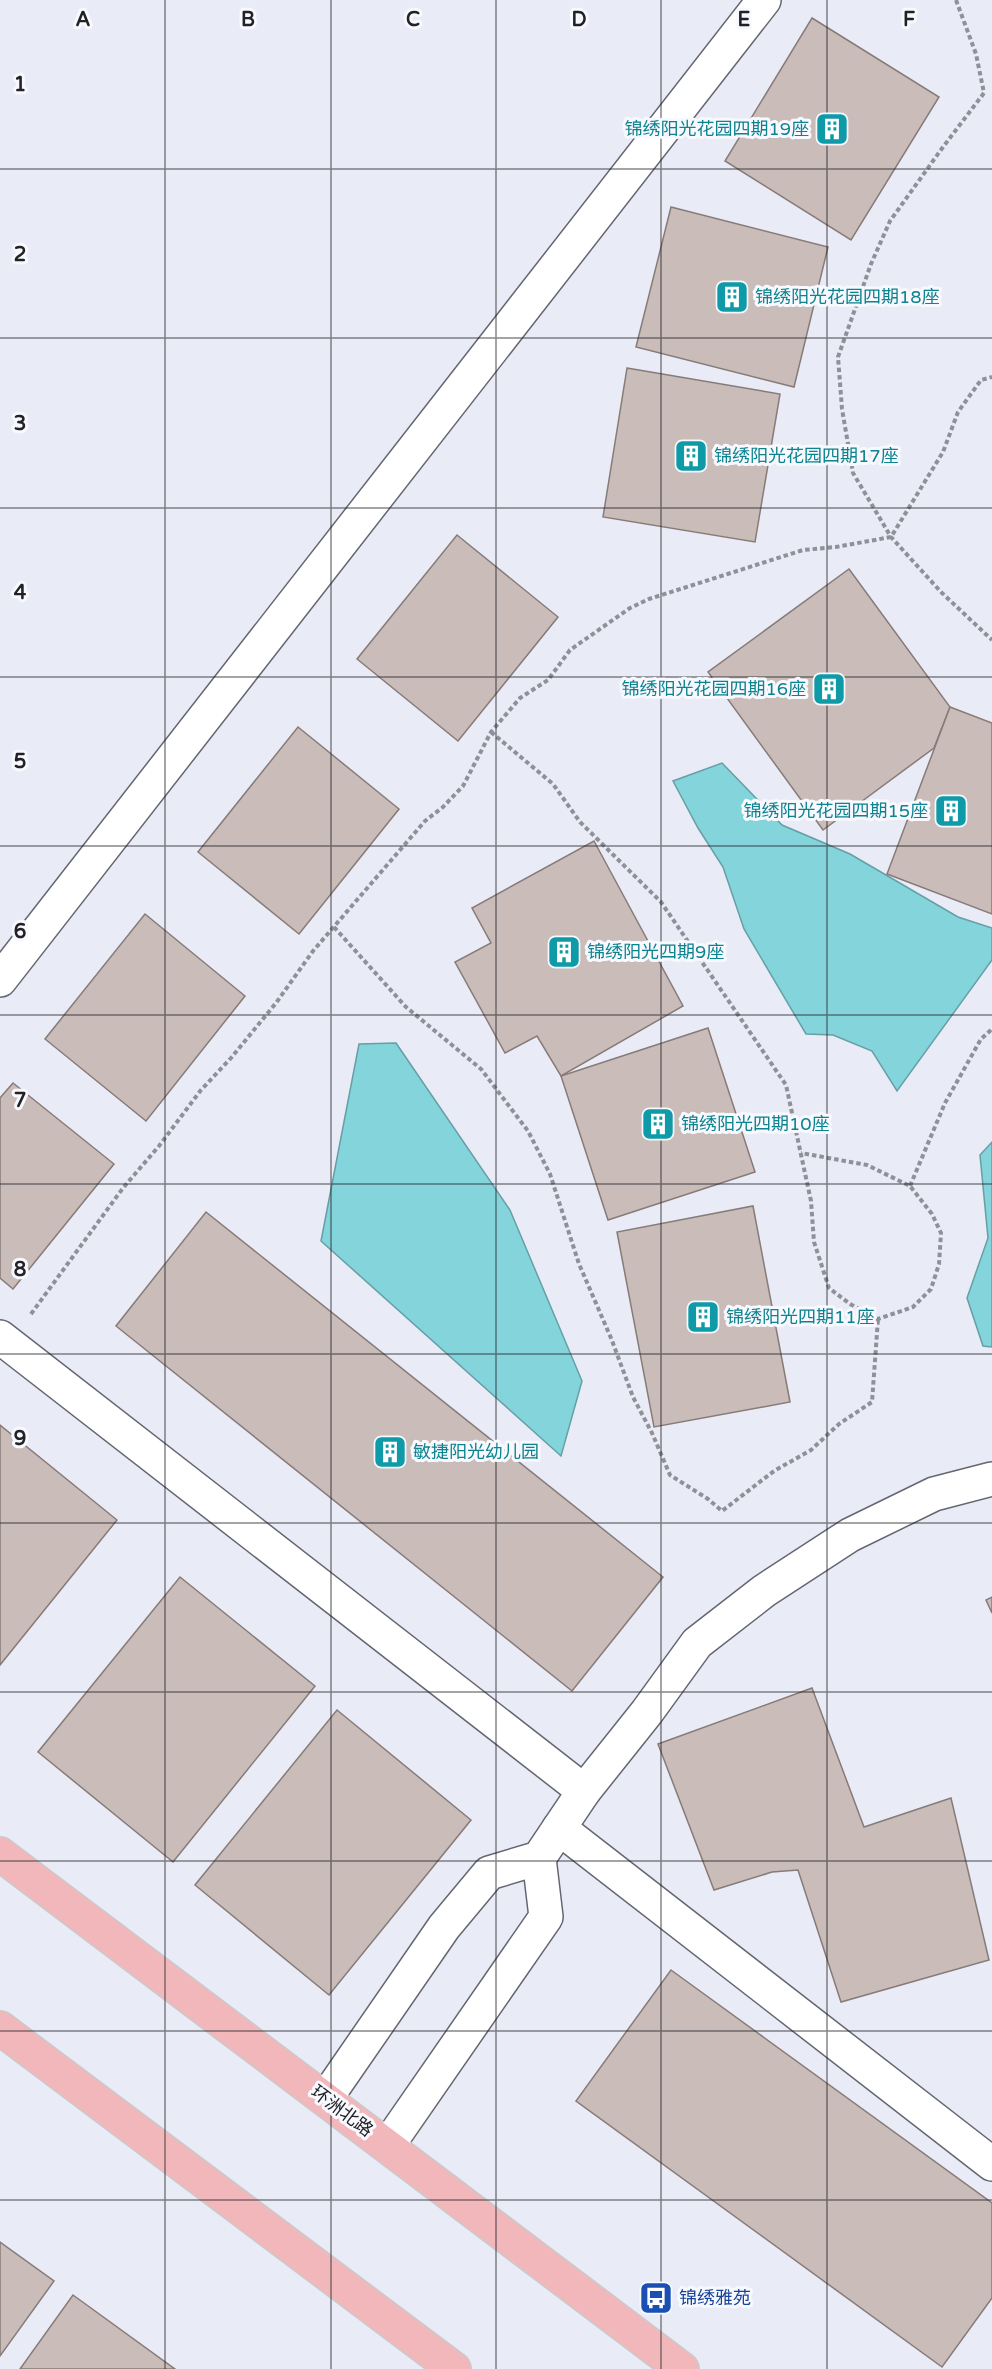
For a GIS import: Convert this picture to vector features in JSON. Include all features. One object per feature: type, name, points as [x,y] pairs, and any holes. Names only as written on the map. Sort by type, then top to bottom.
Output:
[{"type":"main road","name":"环洲北路","points":[[0,1854],[682,2369]]},
{"type":"main road","points":[[0,2028],[454,2369]]},
{"type":"street","points":[[0,980],[764,0]]},
{"type":"street","points":[[6,1342],[584,1791]]},
{"type":"street","points":[[326,2098],[444,1927],[489,1873],[539,1857],[584,1791],[647,1712],[697,1643],[764,1591],[860,1530],[934,1494],[992,1479]]},
{"type":"street","points":[[559,1828],[992,2164]]},
{"type":"street","points":[[388,2145],[546,1917],[539,1857]]},
{"type":"path","points":[[956,0],[976,54],[984,93],[890,221],[871,264],[838,357],[842,409],[853,473],[891,537],[941,592],[992,640]]},
{"type":"path","points":[[6,1342],[31,1315],[123,1188],[159,1146],[201,1090],[231,1058],[334,927],[425,821],[443,807],[463,786],[491,732],[520,698],[548,680],[570,650],[630,608],[649,599],[803,550],[836,547],[891,537],[943,452],[958,412],[981,380],[992,377]]},
{"type":"path","points":[[491,732],[553,784],[580,822],[661,902],[786,1084],[801,1154],[812,1201],[814,1242],[829,1288],[850,1304],[878,1319],[913,1307],[931,1289],[939,1264],[941,1233],[932,1214],[910,1186],[867,1165],[801,1154]]},
{"type":"path","points":[[334,927],[406,1007],[481,1069],[528,1131],[549,1174],[579,1264],[611,1338],[633,1397],[670,1475],[722,1511],[774,1471],[811,1450],[839,1424],[873,1402],[878,1319]]},
{"type":"path","points":[[910,1186],[945,1103],[981,1039],[992,1029]]},
{"type":"water","points":[[722,763],[782,825],[850,854],[958,917],[992,928],[992,960],[897,1091],[872,1051],[833,1035],[806,1034],[744,929],[723,867],[698,828],[673,781]]},
{"type":"water","points":[[396,1043],[510,1210],[582,1381],[561,1456],[321,1241],[359,1044]]},
{"type":"water","points":[[992,1142],[992,1347],[983,1346],[967,1298],[988,1238],[980,1155]]},
{"type":"building","name":"锦绣阳光花园四期19座","points":[[812,18],[939,97],[851,240],[725,161]]},
{"type":"building","name":"锦绣阳光花园四期18座","points":[[671,207],[828,247],[794,387],[636,347]]},
{"type":"building","name":"锦绣阳光花园四期17座","points":[[627,368],[780,394],[755,542],[603,517]]},
{"type":"building","points":[[457,535],[558,617],[458,741],[357,659]]},
{"type":"building","name":"锦绣阳光花园四期16座","points":[[849,569],[950,707],[934,748],[823,830],[708,672]]},
{"type":"building","name":"锦绣阳光花园四期15座","points":[[950,707],[992,723],[992,914],[887,874]]},
{"type":"building","points":[[298,727],[399,809],[299,934],[198,852]]},
{"type":"building","name":"锦绣阳光四期9座","points":[[594,841],[683,1006],[561,1076],[537,1036],[505,1053],[455,962],[491,943],[472,908]]},
{"type":"building","points":[[145,914],[245,996],[146,1121],[45,1039]]},
{"type":"building","name":"锦绣阳光四期10座","points":[[708,1028],[755,1172],[608,1220],[561,1076]]},
{"type":"building","points":[[13,1083],[114,1164],[13,1289],[0,1278],[0,1098]]},
{"type":"building","name":"锦绣阳光四期11座","points":[[753,1206],[790,1402],[654,1427],[617,1232]]},
{"type":"building","name":"敏捷阳光幼儿园","points":[[206,1212],[663,1577],[572,1691],[116,1326]]},
{"type":"building","points":[[0,1425],[117,1520],[0,1665]]},
{"type":"building","points":[[180,1577],[315,1686],[173,1862],[38,1752]]},
{"type":"building","points":[[992,1597],[992,1613],[986,1600]]},
{"type":"building","points":[[812,1688],[864,1827],[951,1798],[989,1960],[841,2002],[798,1870],[772,1872],[714,1890],[658,1744]]},
{"type":"building","points":[[337,1710],[471,1820],[329,1995],[195,1885]]},
{"type":"building","points":[[671,1970],[992,2203],[992,2298],[942,2367],[576,2101]]},
{"type":"building","points":[[0,2242],[54,2281],[0,2356]]},
{"type":"building","points":[[73,2295],[175,2369],[20,2369]]},
{"type":"place","name":"锦绣阳光花园四期19座","points":[[832,129]]},
{"type":"place","name":"锦绣阳光花园四期18座","points":[[732,297]]},
{"type":"place","name":"锦绣阳光花园四期17座","points":[[691,456]]},
{"type":"place","name":"锦绣阳光花园四期16座","points":[[829,689]]},
{"type":"place","name":"锦绣阳光花园四期15座","points":[[951,811]]},
{"type":"place","name":"锦绣阳光四期9座","points":[[564,952]]},
{"type":"place","name":"锦绣阳光四期10座","points":[[658,1124]]},
{"type":"place","name":"锦绣阳光四期11座","points":[[703,1317]]},
{"type":"place","name":"敏捷阳光幼儿园","points":[[390,1452]]},
{"type":"place","name":"锦绣雅苑","points":[[656,2298]]}]
